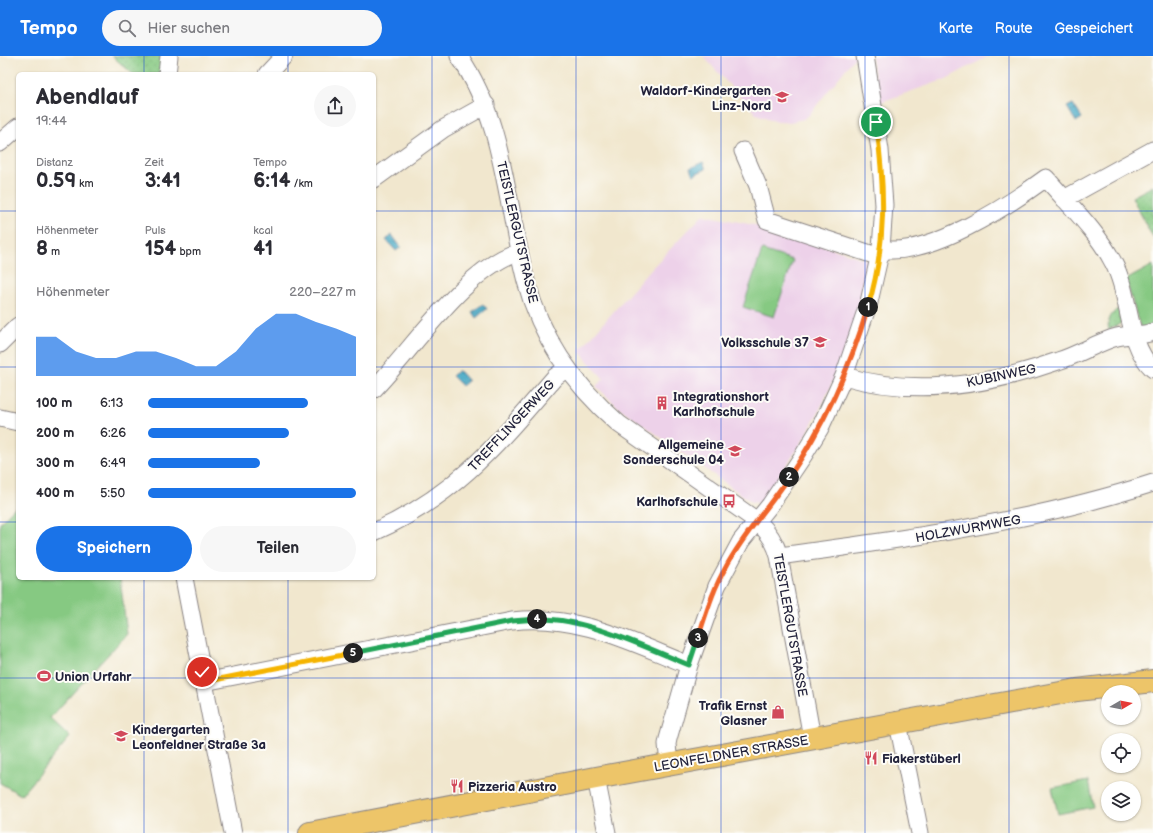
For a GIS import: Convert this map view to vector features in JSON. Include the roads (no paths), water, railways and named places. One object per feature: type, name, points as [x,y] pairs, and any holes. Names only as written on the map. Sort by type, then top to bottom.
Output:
[{"type":"main road","name":"LEONFELDNER STRASSE","points":[[310,833],[596,778],[1077,690],[1153,681]]},
{"type":"street","points":[[167,72],[169,56]]},
{"type":"street","points":[[269,72],[284,56]]},
{"type":"street","name":"TEISTLERGUTSTRASSE","points":[[459,56],[486,105],[499,147],[526,282],[536,312],[554,349],[583,390],[619,424],[757,521],[776,543],[812,738]]},
{"type":"street","points":[[669,765],[667,744],[689,665],[716,586],[741,541],[770,505],[820,428],[844,376],[867,308],[880,253],[884,205],[883,180],[876,122],[865,56]]},
{"type":"street","points":[[376,178],[443,129],[486,105]]},
{"type":"street","points":[[0,143],[16,129]]},
{"type":"street","points":[[1064,199],[1153,150]]},
{"type":"street","points":[[743,151],[758,186],[767,220],[880,253],[923,244],[967,227],[990,216],[1046,178],[1101,243],[1113,262],[1125,293],[1134,335],[1142,356],[1153,369]]},
{"type":"street","points":[[376,387],[433,321],[465,287],[498,262],[520,252]]},
{"type":"street","points":[[0,344],[16,328]]},
{"type":"street","name":"KUBINWEG","points":[[844,376],[887,386],[911,388],[964,384],[1029,370],[1058,361],[1116,337],[1153,332]]},
{"type":"street","name":"TREFFLINGERWEG","points":[[376,531],[413,512],[447,490],[486,455],[555,377],[567,368]]},
{"type":"street","points":[[0,418],[16,422]]},
{"type":"street","name":"HOLZWURMWEG","points":[[779,556],[903,538],[1029,517],[1108,497],[1153,483]]},
{"type":"street","points":[[186,580],[233,833]]},
{"type":"street","points":[[204,682],[512,621],[534,619],[557,620],[594,628],[689,665]]},
{"type":"street","points":[[898,723],[920,833]]},
{"type":"street","points":[[596,778],[607,833]]},
{"type":"water","points":[[1073,104],[1082,118],[1076,122],[1067,107]]},
{"type":"water","points":[[703,162],[706,169],[693,175],[690,168]]},
{"type":"water","points":[[392,235],[401,247],[396,251],[386,240]]},
{"type":"water","points":[[483,304],[487,309],[476,318],[472,312]]},
{"type":"water","points":[[458,370],[468,381],[462,386],[452,376]]},
{"type":"place","name":"Waldorf-Kindergarten Linz-Nord","points":[[782,97]]},
{"type":"place","name":"Volksschule 37","points":[[820,342]]},
{"type":"place","name":"Integrationshort Karlhofschule","points":[[662,403]]},
{"type":"place","name":"Allgemeine Sonderschule 04","points":[[735,451]]},
{"type":"place","name":"Karlhofschule","points":[[729,501]]},
{"type":"place","name":"Union Urfahr","points":[[44,676]]},
{"type":"place","name":"Trafik Ernst Glasner","points":[[778,712]]},
{"type":"place","name":"Kindergarten Leonfeldner Straße 3a","points":[[121,736]]},
{"type":"place","name":"Fiakerstüberl","points":[[871,758]]},
{"type":"place","name":"Pizzeria Austro","points":[[457,786]]}]
